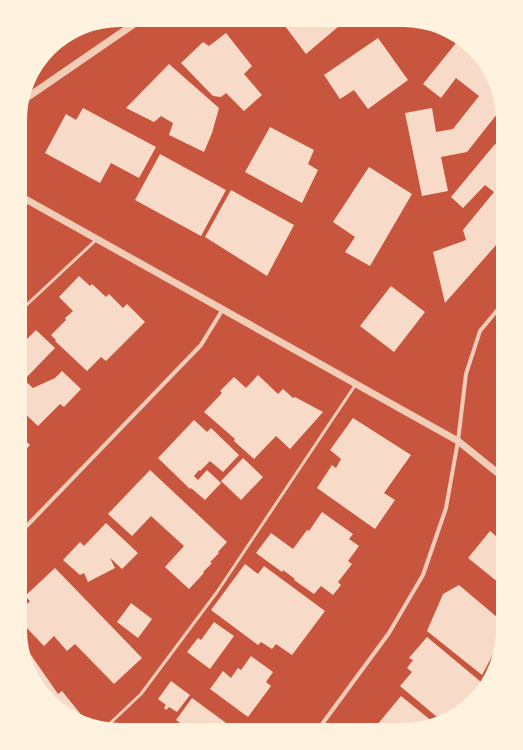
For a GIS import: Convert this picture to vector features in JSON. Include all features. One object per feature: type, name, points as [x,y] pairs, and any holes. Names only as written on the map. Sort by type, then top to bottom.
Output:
[{"type":"street","points":[[29,97],[131,26]]},
{"type":"street","points":[[26,199],[458,441],[497,472]]},
{"type":"street","points":[[26,527],[200,345],[223,309]]},
{"type":"street","points":[[322,724],[389,633],[423,575],[446,508],[458,441],[466,374],[480,331],[497,310]]},
{"type":"lane","points":[[26,304],[97,239]]},
{"type":"lane","points":[[110,723],[141,694],[217,592],[356,384]]},
{"type":"building","points":[[285,26],[339,26],[306,54]]},
{"type":"building","points":[[226,33],[252,66],[244,74],[262,95],[244,111],[226,93],[221,97],[213,96],[181,63],[203,42],[209,46]]},
{"type":"building","points":[[378,38],[408,80],[368,109],[354,90],[340,99],[324,75]]},
{"type":"building","points":[[456,43],[474,58],[481,68],[492,90],[497,114],[467,152],[441,157],[448,191],[422,196],[405,113],[432,108],[436,132],[453,129],[479,96],[456,78],[441,98],[423,84]]},
{"type":"building","points":[[169,64],[219,108],[212,133],[204,152],[169,135],[173,123],[161,116],[154,122],[126,108]]},
{"type":"building","points":[[83,108],[156,147],[139,178],[111,163],[100,183],[45,153],[66,114],[76,120]]},
{"type":"building","points":[[270,127],[314,150],[308,164],[318,170],[302,203],[245,172]]},
{"type":"building","points":[[495,144],[497,146],[497,244],[445,303],[433,252],[466,240],[463,230],[494,192],[485,185],[463,208],[451,197]]},
{"type":"building","points":[[160,154],[226,190],[201,236],[135,200]]},
{"type":"building","points":[[369,167],[412,194],[370,266],[345,252],[355,237],[333,222]]},
{"type":"building","points":[[231,190],[294,225],[267,276],[205,237]]},
{"type":"building","points":[[79,276],[90,286],[92,284],[106,297],[109,294],[123,308],[127,304],[145,322],[106,361],[101,357],[87,371],[55,341],[56,340],[51,335],[73,311],[59,297]]},
{"type":"building","points":[[391,286],[425,312],[394,352],[360,326]]},
{"type":"building","points":[[36,330],[55,348],[26,378],[26,340]]},
{"type":"building","points":[[62,371],[81,389],[64,407],[60,404],[38,426],[26,415],[26,382],[33,388],[55,378]]},
{"type":"building","points":[[258,375],[278,394],[283,389],[293,398],[295,397],[323,412],[290,449],[276,436],[254,459],[234,441],[235,439],[204,412],[222,393],[220,391],[234,377],[246,388]]},
{"type":"building","points":[[353,418],[411,455],[384,493],[395,500],[375,529],[317,488],[332,465],[336,468],[341,459],[330,450]]},
{"type":"building","points":[[194,420],[207,432],[211,428],[239,455],[223,472],[210,461],[194,476],[198,480],[207,470],[221,483],[205,500],[191,488],[190,489],[158,458]]},
{"type":"building","points":[[26,441],[30,445],[26,449]]},
{"type":"building","points":[[243,458],[263,477],[241,500],[221,481]]},
{"type":"building","points":[[150,470],[227,542],[210,562],[212,563],[203,572],[204,573],[189,589],[165,567],[184,546],[151,516],[132,536],[108,514]]},
{"type":"building","points":[[322,512],[353,534],[349,539],[359,546],[348,561],[352,564],[338,582],[341,585],[333,595],[321,586],[314,594],[283,570],[282,572],[256,553],[271,533],[293,549],[307,530],[309,531]]},
{"type":"building","points":[[106,523],[138,553],[122,569],[110,558],[115,568],[88,582],[84,573],[80,575],[63,560],[80,542],[84,546]]},
{"type":"building","points":[[490,531],[497,537],[497,581],[468,558]]},
{"type":"building","points":[[245,564],[258,574],[264,566],[325,611],[292,655],[276,644],[272,649],[261,642],[258,645],[211,610]]},
{"type":"building","points":[[55,568],[142,658],[114,684],[75,644],[67,651],[54,636],[44,646],[26,627],[26,605],[30,601],[26,595]]},
{"type":"building","points":[[459,585],[497,617],[497,636],[494,653],[482,675],[427,631],[443,594]]},
{"type":"building","points":[[131,603],[152,619],[138,638],[117,622]]},
{"type":"building","points":[[214,622],[234,636],[210,669],[187,652],[198,638],[201,640]]},
{"type":"building","points":[[427,637],[481,682],[465,701],[438,717],[400,686],[412,672],[407,668],[413,660],[409,658]]},
{"type":"building","points":[[29,652],[58,694],[62,691],[82,716],[63,705],[45,687],[33,666]]},
{"type":"building","points":[[251,656],[273,672],[266,682],[271,686],[248,717],[210,689],[223,671],[231,678],[238,668],[241,670]]},
{"type":"building","points":[[171,681],[190,695],[177,712],[169,707],[166,710],[164,708],[166,705],[158,699]]},
{"type":"building","points":[[401,696],[430,720],[403,724],[378,724]]},
{"type":"building","points":[[192,698],[227,724],[182,724],[176,720]]}]
